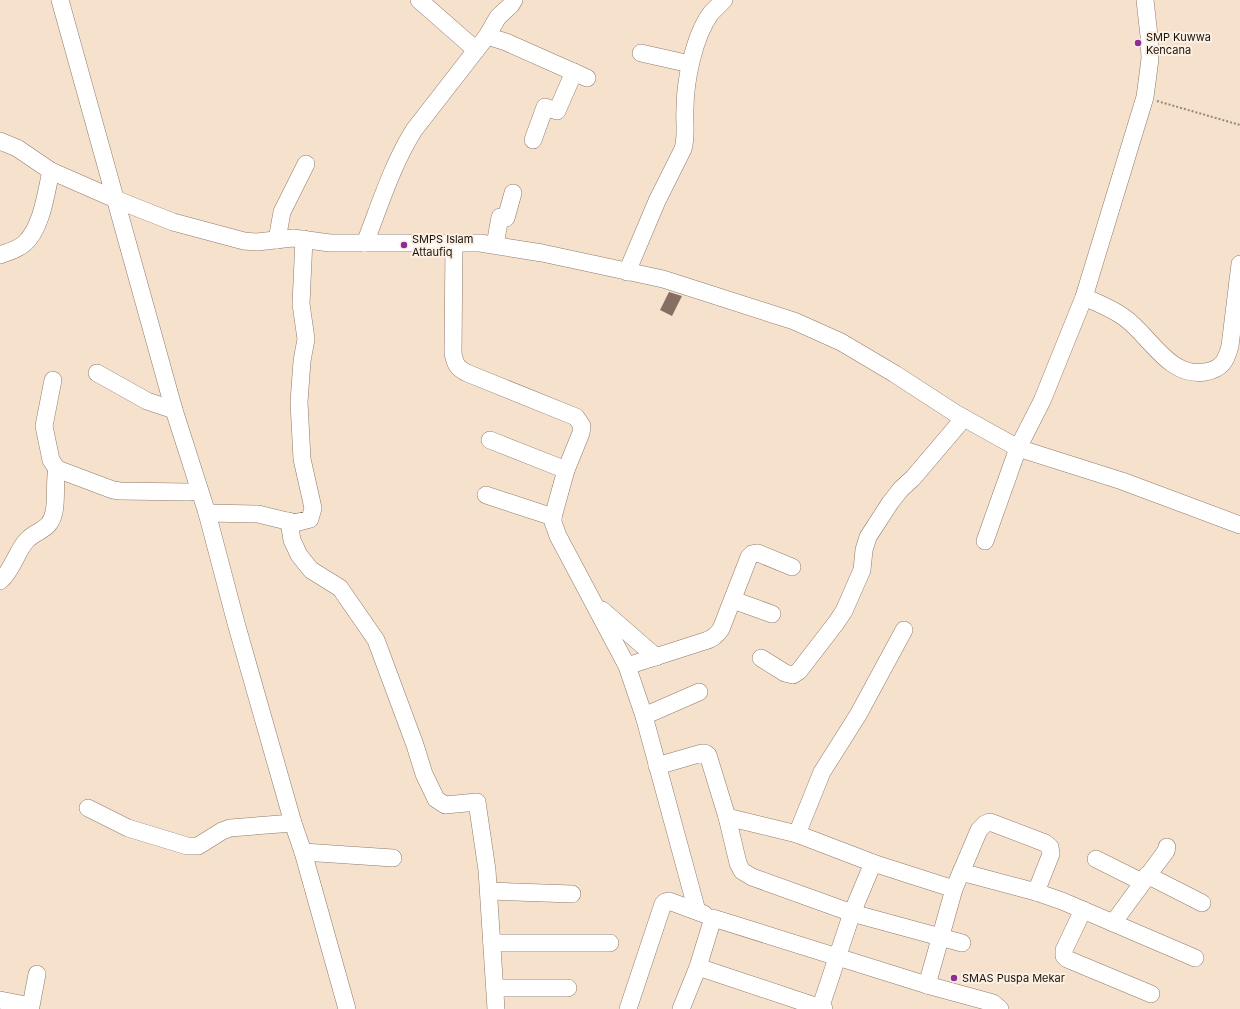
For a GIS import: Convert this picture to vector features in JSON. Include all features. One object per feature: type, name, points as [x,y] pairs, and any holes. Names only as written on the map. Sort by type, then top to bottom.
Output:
[{"type":"street","points":[[60,0],[174,410],[207,513],[236,623],[348,1009]]},
{"type":"street","points":[[419,0],[476,50]]},
{"type":"street","points":[[365,243],[399,156],[407,140],[487,36],[498,17],[511,5],[514,0]]},
{"type":"street","points":[[627,272],[657,201],[683,149],[686,140],[684,109],[690,64],[703,27],[711,13],[724,0]]},
{"type":"street","points":[[986,541],[1018,448],[1042,401],[1084,297],[1145,97],[1150,59],[1149,36],[1144,0]]},
{"type":"street","points":[[487,36],[506,42],[580,75],[557,111],[545,107],[533,140]]},
{"type":"street","points":[[641,53],[690,64]]},
{"type":"street","points":[[0,141],[17,148],[50,170],[115,199],[173,222],[244,241],[257,242],[293,238],[330,243],[480,243],[565,258],[662,279],[794,321],[841,342],[964,418],[1018,448],[1122,481],[1240,525]]},
{"type":"street","points":[[277,240],[282,212],[306,164]]},
{"type":"street","points":[[0,255],[24,244],[29,238],[39,220],[50,170]]},
{"type":"street","points":[[495,245],[500,217],[506,218],[513,193]]},
{"type":"street","points":[[207,513],[258,514],[295,524],[310,519],[313,508],[302,459],[299,402],[302,361],[306,339],[301,304],[304,239]]},
{"type":"street","points":[[454,243],[453,353],[456,365],[460,370],[576,417],[582,426],[581,433],[566,470],[553,517],[554,527],[627,666],[644,716],[697,911]]},
{"type":"street","points":[[1084,297],[1111,309],[1125,318],[1170,362],[1183,370],[1197,373],[1209,371],[1234,359],[1231,341],[1240,264]]},
{"type":"street","points":[[98,373],[141,398],[174,410]]},
{"type":"street","points":[[53,380],[44,426],[51,460],[57,469],[113,490],[199,491]]},
{"type":"street","points":[[761,658],[785,673],[793,675],[799,671],[844,611],[862,570],[864,550],[868,536],[898,494],[964,418]]},
{"type":"street","points":[[490,440],[566,470]]},
{"type":"street","points":[[0,581],[5,576],[28,538],[46,528],[50,523],[54,512],[57,469]]},
{"type":"street","points":[[486,495],[553,517]]},
{"type":"street","points":[[289,522],[292,540],[299,555],[311,570],[340,588],[376,640],[415,745],[424,774],[436,799],[445,805],[478,802],[489,891],[496,1009]]},
{"type":"street","points":[[627,666],[711,639],[718,634],[733,600],[749,557],[752,554],[758,553],[792,567]]},
{"type":"street","points":[[733,600],[772,614]]},
{"type":"street","points":[[594,603],[656,657]]},
{"type":"street","points":[[797,834],[822,772],[858,716],[904,630]]},
{"type":"street","points":[[644,716],[699,692]]},
{"type":"street","points":[[657,766],[705,752],[708,755],[727,816],[738,863],[742,871],[752,877],[852,913],[962,943]]},
{"type":"street","points":[[88,808],[128,828],[157,838],[192,847],[202,844],[222,831],[230,828],[293,823]]},
{"type":"street","points":[[727,816],[797,834],[954,890]]},
{"type":"street","points":[[927,985],[954,890],[978,830],[985,824],[990,822],[1045,843],[1050,847],[1051,854],[1036,892]]},
{"type":"street","points":[[1113,923],[1166,851],[1167,847]]},
{"type":"street","points":[[303,852],[393,858]]},
{"type":"street","points":[[1096,859],[1145,878],[1202,903]]},
{"type":"street","points":[[698,967],[821,1009],[852,913],[872,862]]},
{"type":"street","points":[[961,872],[1036,892],[1062,901],[1196,958]]},
{"type":"street","points":[[489,891],[572,894]]},
{"type":"street","points":[[628,1009],[663,904],[669,901],[713,918],[927,985],[993,1003],[1000,1009]]},
{"type":"street","points":[[1083,910],[1064,950],[1064,956],[1066,959],[1151,994]]},
{"type":"street","points":[[681,1009],[698,967],[713,918]]},
{"type":"street","points":[[492,943],[610,943]]},
{"type":"street","points":[[0,1000],[31,1006],[37,974]]},
{"type":"street","points":[[495,988],[568,988]]},
{"type":"path","points":[[1145,97],[1240,125]]},
{"type":"building","points":[[669,292],[682,296],[672,316],[660,310]]},
{"type":"place","name":"SMP Kuwwa Kencana","points":[[1138,43]]},
{"type":"place","name":"SMPS Islam Attaufiq","points":[[404,245]]},
{"type":"place","name":"SMAS Puspa Mekar","points":[[954,978]]}]
